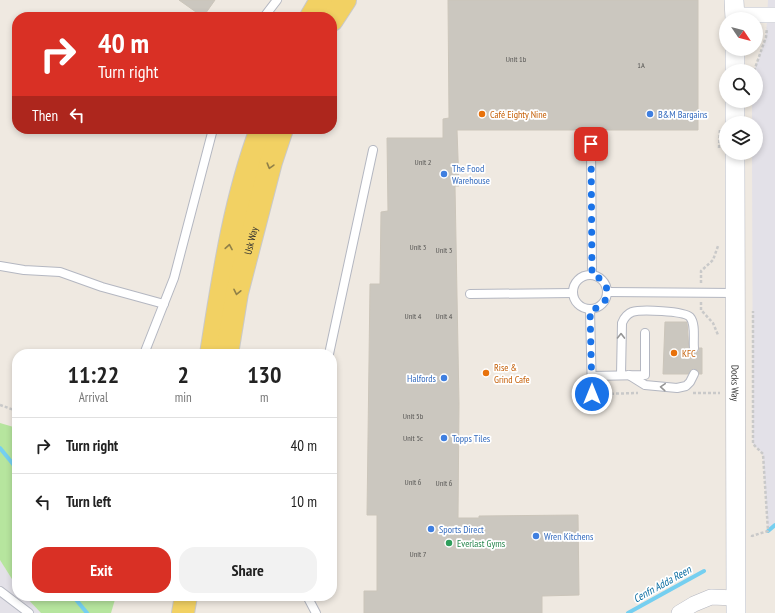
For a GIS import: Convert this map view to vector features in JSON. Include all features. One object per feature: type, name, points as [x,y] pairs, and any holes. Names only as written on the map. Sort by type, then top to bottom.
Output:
[{"type":"main road","points":[[314,12],[322,0]]},
{"type":"main road","points":[[337,12],[345,0]]},
{"type":"main road","name":"Usk Way","points":[[212,349],[235,214],[250,159],[259,134]]},
{"type":"main road","name":"Usk Way","points":[[227,349],[237,293],[271,162],[280,134]]},
{"type":"main road","points":[[170,613],[172,601]]},
{"type":"main road","points":[[183,613],[185,601]]},
{"type":"street","points":[[734,11],[771,15]]},
{"type":"street","name":"Docks Way","points":[[735,160],[736,605]]},
{"type":"street","points":[[679,613],[694,604],[711,597],[736,605]]},
{"type":"lane","points":[[268,12],[277,0]]},
{"type":"lane","points":[[146,349],[174,278],[212,134]]},
{"type":"lane","points":[[591,144],[592,275]]},
{"type":"lane","points":[[330,349],[372,150]]},
{"type":"lane","points":[[0,266],[24,270],[60,272],[102,287],[164,304]]},
{"type":"lane","points":[[592,275],[601,279],[605,283],[608,292],[604,302],[600,306],[590,310],[576,303],[573,293],[577,282],[586,276],[592,275]]},
{"type":"lane","points":[[608,292],[735,293]]},
{"type":"lane","points":[[470,294],[573,293]]},
{"type":"lane","points":[[590,310],[592,394]]},
{"type":"lane","points":[[625,375],[622,323],[625,317],[631,312],[640,310],[681,313],[689,316],[693,322],[694,348]]},
{"type":"lane","points":[[592,376],[645,375],[645,333]]},
{"type":"lane","points":[[625,375],[645,385],[677,388],[686,386],[694,374]]},
{"type":"lane","points":[[0,591],[12,600]]},
{"type":"lane","points":[[13,601],[29,613]]},
{"type":"lane","points":[[310,601],[316,613]]},
{"type":"path","points":[[756,64],[766,37],[771,15]]},
{"type":"path","points":[[752,544],[752,536],[768,530],[763,454],[754,444],[753,308]]},
{"type":"path","points":[[0,405],[12,409]]},
{"type":"shaded area","points":[[768,0],[775,0],[775,525],[768,531],[763,454],[753,444],[752,160],[763,160],[763,116],[752,116],[752,108],[763,108],[763,64],[756,64],[759,56],[763,56],[763,46],[766,37]]},
{"type":"shaded area","points":[[0,560],[12,579],[12,601],[30,601],[41,613],[0,613]]},
{"type":"green space","points":[[0,423],[12,427],[12,579],[0,560]]},
{"type":"green space","points":[[30,601],[115,601],[111,613],[41,613]]},
{"type":"building","points":[[179,0],[215,0],[207,12],[196,12]]},
{"type":"building","points":[[448,0],[698,0],[698,130],[457,130],[459,186],[455,186],[459,404],[458,518],[479,518],[479,516],[578,515],[579,595],[542,596],[542,613],[364,613],[364,591],[377,591],[377,515],[367,515],[370,284],[380,284],[381,212],[388,211],[387,138],[443,138],[443,119],[449,118]]},
{"type":"building","points":[[665,322],[687,322],[689,351],[695,353],[699,351],[699,348],[702,348],[702,374],[699,374],[698,371],[694,369],[688,374],[663,374]]},
{"type":"waterway","points":[[0,448],[12,463]]},
{"type":"waterway","points":[[768,531],[775,525]]},
{"type":"waterway","name":"Cenfn Adda Reen","points":[[628,613],[704,571]]},
{"type":"waterway","points":[[77,601],[87,613]]},
{"type":"place","name":"Café Eighty Nine","points":[[482,114]]},
{"type":"place","name":"B&M Bargains","points":[[650,114]]},
{"type":"place","name":"The Food Warehouse","points":[[444,174]]},
{"type":"place","name":"KFC","points":[[674,353]]},
{"type":"place","name":"Rise & Grind Cafe","points":[[486,373]]},
{"type":"place","name":"Halfords","points":[[444,378]]},
{"type":"place","name":"Topps Tiles","points":[[444,438]]},
{"type":"place","name":"Sports Direct","points":[[431,529]]},
{"type":"place","name":"Wren Kitchens","points":[[536,536]]},
{"type":"place","name":"Everlast Gyms","points":[[449,543]]},
{"type":"route","points":[[591,144],[592,275],[597,276],[605,283],[608,292],[607,298],[600,306],[596,309],[590,310],[592,332],[592,394]]}]
